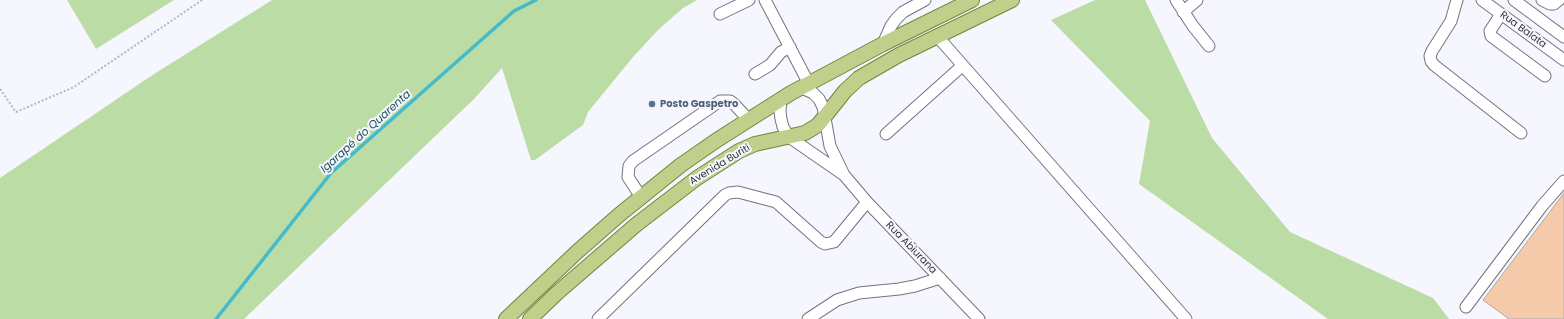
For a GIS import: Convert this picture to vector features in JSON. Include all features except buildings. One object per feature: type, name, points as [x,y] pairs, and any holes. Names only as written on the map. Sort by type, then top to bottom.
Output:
[{"type":"main road","name":"Avenida Buriti","points":[[506,319],[578,251],[641,198],[681,165],[748,119],[883,44],[972,0]]},
{"type":"main road","name":"Avenida Buriti","points":[[530,319],[557,293],[637,224],[697,178],[739,151],[755,144],[804,133],[818,125],[845,91],[859,78],[876,67],[1012,0]]},
{"type":"street","points":[[720,14],[749,0]]},
{"type":"street","points":[[766,0],[790,47],[806,86]]},
{"type":"street","points":[[883,44],[891,26],[896,19],[903,12],[925,0]]},
{"type":"street","points":[[1176,0],[1183,12],[1209,46]]},
{"type":"street","points":[[1183,12],[1197,0]]},
{"type":"street","name":"Rua Balata","points":[[1482,0],[1563,58]]},
{"type":"street","points":[[1514,0],[1564,37]]},
{"type":"street","points":[[1542,0],[1550,4],[1554,4],[1559,0]]},
{"type":"street","points":[[1453,2],[1450,22],[1432,51],[1430,56],[1431,61],[1434,65],[1522,133]]},
{"type":"street","points":[[1501,14],[1490,31],[1491,36],[1545,76]]},
{"type":"street","points":[[937,36],[1186,319]]},
{"type":"street","points":[[755,74],[770,65],[781,52],[790,47]]},
{"type":"street","points":[[886,134],[962,66]]},
{"type":"street","name":"Rua Abiurana","points":[[806,86],[819,99],[825,117],[830,146],[844,175],[867,202],[980,319]]},
{"type":"street","points":[[781,100],[781,119],[783,127],[789,137]]},
{"type":"street","points":[[641,198],[628,177],[629,166],[633,161],[720,101],[730,101],[748,119]]},
{"type":"street","name":"Rua Abiurana","points":[[789,137],[844,175]]},
{"type":"street","points":[[1466,307],[1542,206],[1564,181]]},
{"type":"street","points":[[598,319],[725,195],[729,193],[738,192],[776,202],[825,244],[834,242],[867,202]]},
{"type":"street","points":[[808,319],[837,300],[859,293],[899,289],[940,278]]},
{"type":"path","points":[[0,89],[16,112],[74,87],[202,0]]},
{"type":"green space","points":[[67,0],[174,0],[96,49]]},
{"type":"green space","points":[[272,0],[697,0],[683,8],[659,29],[633,57],[588,112],[583,125],[535,160],[531,160],[502,68],[474,99],[244,319],[0,319],[0,178],[154,74]]},
{"type":"green space","points":[[1095,0],[1145,0],[1212,138],[1290,232],[1433,298],[1449,319],[1328,319],[1139,184],[1150,121],[1051,20]]},
{"type":"waterway","name":"Igarapé do Quarenta","points":[[216,319],[331,173],[514,11],[536,0]]},
{"type":"place","name":"Posto Gaspetro","points":[[652,104]]}]
